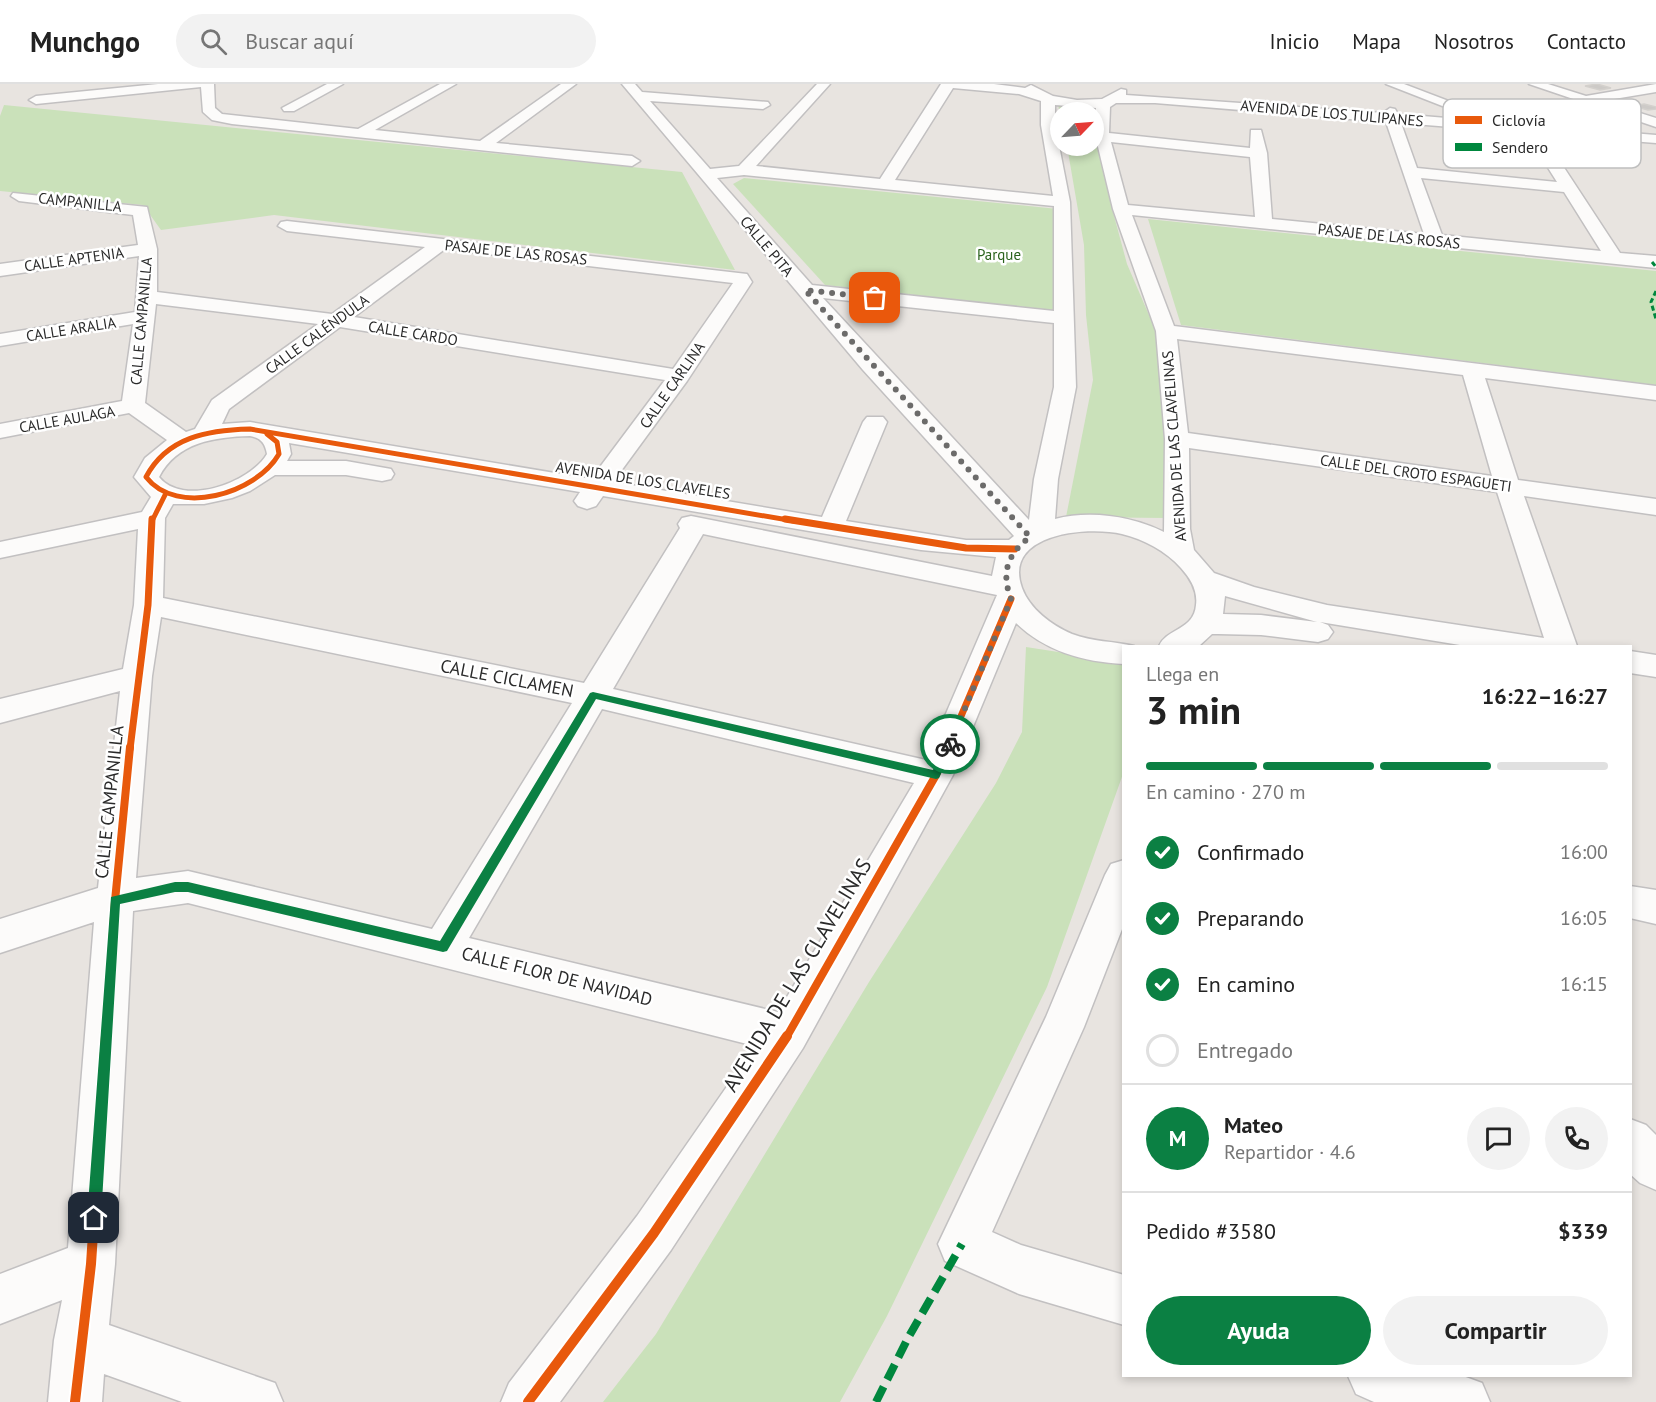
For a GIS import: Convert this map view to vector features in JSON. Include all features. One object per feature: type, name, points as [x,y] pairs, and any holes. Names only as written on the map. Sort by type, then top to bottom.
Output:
[{"type":"street","points":[[36,100],[197,84]]},
{"type":"street","points":[[208,84],[208,109],[217,117],[232,120],[632,161]]},
{"type":"street","points":[[290,108],[337,84]]},
{"type":"street","points":[[360,133],[450,84]]},
{"type":"street","points":[[482,146],[570,84]]},
{"type":"street","points":[[744,170],[824,84]]},
{"type":"street","points":[[884,185],[948,84],[1039,93],[1048,125],[1062,202],[1065,387],[1046,479],[1029,540]]},
{"type":"street","points":[[1392,84],[1443,104]]},
{"type":"street","points":[[1535,84],[1584,99],[1653,90]]},
{"type":"street","points":[[633,90],[763,105]]},
{"type":"street","name":"CALLE PITA","points":[[633,90],[805,290],[1029,540]]},
{"type":"street","name":"AVENIDA DE LOS TULIPANES","points":[[1039,93],[1085,104],[1113,93],[1155,99],[1314,106],[1391,115]]},
{"type":"street","points":[[223,95],[222,107],[232,120]]},
{"type":"street","points":[[1292,97],[1314,106]]},
{"type":"street","points":[[1253,104],[1264,224]]},
{"type":"street","name":"AVENIDA DE LOS TULIPANES","points":[[1253,104],[1443,119]]},
{"type":"street","points":[[1391,115],[1435,240]]},
{"type":"street","points":[[1641,118],[1656,123]]},
{"type":"street","name":"AVENIDA DE LOS TULIPANES","points":[[1641,131],[1656,132]]},
{"type":"street","points":[[1104,137],[1259,153]]},
{"type":"street","name":"AVENIDA DE LOS TULIPANES","points":[[1641,138],[1656,139]]},
{"type":"street","name":"AVENIDA DE LAS CLAVELINAS","points":[[1104,141],[1121,209],[1166,331],[1176,439],[1178,529],[1181,553]]},
{"type":"street","points":[[1555,168],[1614,258]]},
{"type":"street","points":[[707,174],[744,170],[1062,202]]},
{"type":"street","points":[[1411,172],[1568,188]]},
{"type":"street","name":"CAMPANILLA","points":[[20,196],[141,211]]},
{"type":"street","name":"PASAJE DE LAS ROSAS","points":[[1121,209],[1656,262]]},
{"type":"street","name":"CALLE CAMPANILLA","points":[[141,211],[148,249],[147,297],[142,317],[133,406],[194,437]]},
{"type":"street","name":"PASAJE DE LAS ROSAS","points":[[287,226],[734,276],[743,282]]},
{"type":"street","name":"CALLE CALÉNDULA","points":[[194,437],[220,405],[441,244]]},
{"type":"street","name":"CALLE APTENIA","points":[[0,270],[148,249]]},
{"type":"street","name":"CALLE CARLINA","points":[[591,496],[679,376],[743,282]]},
{"type":"street","points":[[805,290],[1064,318]]},
{"type":"street","name":"CALLE CARDO","points":[[147,297],[334,321],[679,376]]},
{"type":"street","name":"CALLE ARALIA","points":[[0,340],[142,317]]},
{"type":"street","points":[[1166,331],[1656,393]]},
{"type":"street","points":[[1472,370],[1508,487],[1562,645]]},
{"type":"street","name":"CALLE AULAGA","points":[[0,431],[133,406]]},
{"type":"street","points":[[831,526],[875,422]]},
{"type":"street","name":"AVENIDA DE LOS CLAVELES","points":[[194,437],[250,429],[591,496],[695,525],[857,556],[1009,594]]},
{"type":"street","points":[[0,550],[185,498],[209,496],[244,485],[270,468],[279,454],[277,442],[267,434]]},
{"type":"street","points":[[158,506],[146,477],[151,464],[163,452],[194,437]]},
{"type":"street","name":"CALLE DEL CROTO ESPAGUETI","points":[[1176,439],[1656,507]]},
{"type":"street","name":"AVENIDA DE LOS CLAVELES","points":[[270,468],[346,468],[831,526],[921,542],[1029,540],[1069,525],[1111,525],[1152,537],[1181,553],[1204,579]]},
{"type":"street","name":"CALLE CAMPANILLA","points":[[75,1402],[80,1340],[91,1264],[115,901],[137,676],[158,506]]},
{"type":"street","points":[[443,947],[695,525]]},
{"type":"street","name":"AVENIDA DE LAS CLAVELINAS","points":[[528,1402],[654,1233],[788,1034],[936,775],[1009,594],[1006,568],[1029,540]]},
{"type":"street","points":[[1204,579],[1211,603],[1204,626]]},
{"type":"street","points":[[1204,579],[1240,593],[1319,615],[1530,645]]},
{"type":"street","points":[[1009,594],[1024,616],[1054,637],[1092,651],[1122,654]]},
{"type":"street","name":"CALLE CICLAMEN","points":[[147,605],[593,696],[936,775]]},
{"type":"street","points":[[1176,645],[1190,638],[1204,626],[1220,623],[1286,627],[1408,645]]},
{"type":"street","points":[[1632,662],[1656,666]]},
{"type":"street","points":[[0,711],[137,676]]},
{"type":"street","points":[[1632,680],[1656,684]]},
{"type":"street","points":[[1122,880],[1063,1027],[962,1244],[1019,1269],[1122,1299]]},
{"type":"street","name":"CALLE FLOR DE NAVIDAD","points":[[0,936],[115,901],[175,887],[188,887],[443,947],[788,1034]]},
{"type":"street","points":[[1632,902],[1656,907]]},
{"type":"street","points":[[1632,1143],[1656,1167]]},
{"type":"street","points":[[0,1299],[91,1264]]},
{"type":"street","points":[[80,1340],[256,1402]]},
{"type":"street","points":[[1377,1377],[1463,1402]]},
{"type":"green space","points":[[4,105],[682,172],[735,270],[274,215],[161,230],[143,205],[0,191],[0,116]]},
{"type":"green space","points":[[1069,156],[1101,156],[1127,264],[1158,336],[1170,456],[1167,518],[1066,517],[1093,380],[1086,315],[1084,245]]},
{"type":"green space","name":"Parque","points":[[744,178],[1058,209],[1062,311],[825,285],[733,184]]},
{"type":"green space","points":[[1148,219],[1656,271],[1656,385],[1181,325]]},
{"type":"green space","points":[[1026,647],[1122,662],[1122,777],[1047,987],[887,1316],[840,1402],[603,1402],[656,1334],[869,982],[996,783],[1022,732]]},
{"type":"building","points":[[1597,84],[1611,88],[1600,90],[1585,86]]},
{"type":"building","points":[[1641,105],[1656,107],[1656,109],[1641,108]]},
{"type":"marked path","points":[[1652,262],[1656,267]]},
{"type":"marked path","points":[[1656,291],[1651,302],[1656,319]]},
{"type":"marked path","points":[[876,1402],[908,1338],[962,1244]]},
{"type":"cycle path","points":[[267,434],[277,442],[279,454],[268,469],[241,486],[204,497],[186,498],[169,496],[155,489],[146,477],[153,463],[176,444],[205,434],[250,429],[921,542],[966,548],[1015,549]]},
{"type":"cycle path","points":[[75,1402],[91,1264],[115,901],[137,676],[148,605],[152,518],[165,495]]},
{"type":"cycle path","points":[[528,1402],[654,1233],[788,1034],[936,775],[1011,599]]},
{"type":"way so far","points":[[875,298],[805,290],[1030,537],[1016,549],[1006,568],[1005,578],[1011,599],[974,692],[950,744]]},
{"type":"route","points":[[94,1218],[115,901],[175,887],[188,887],[443,947],[593,696],[936,775],[950,744]]}]
